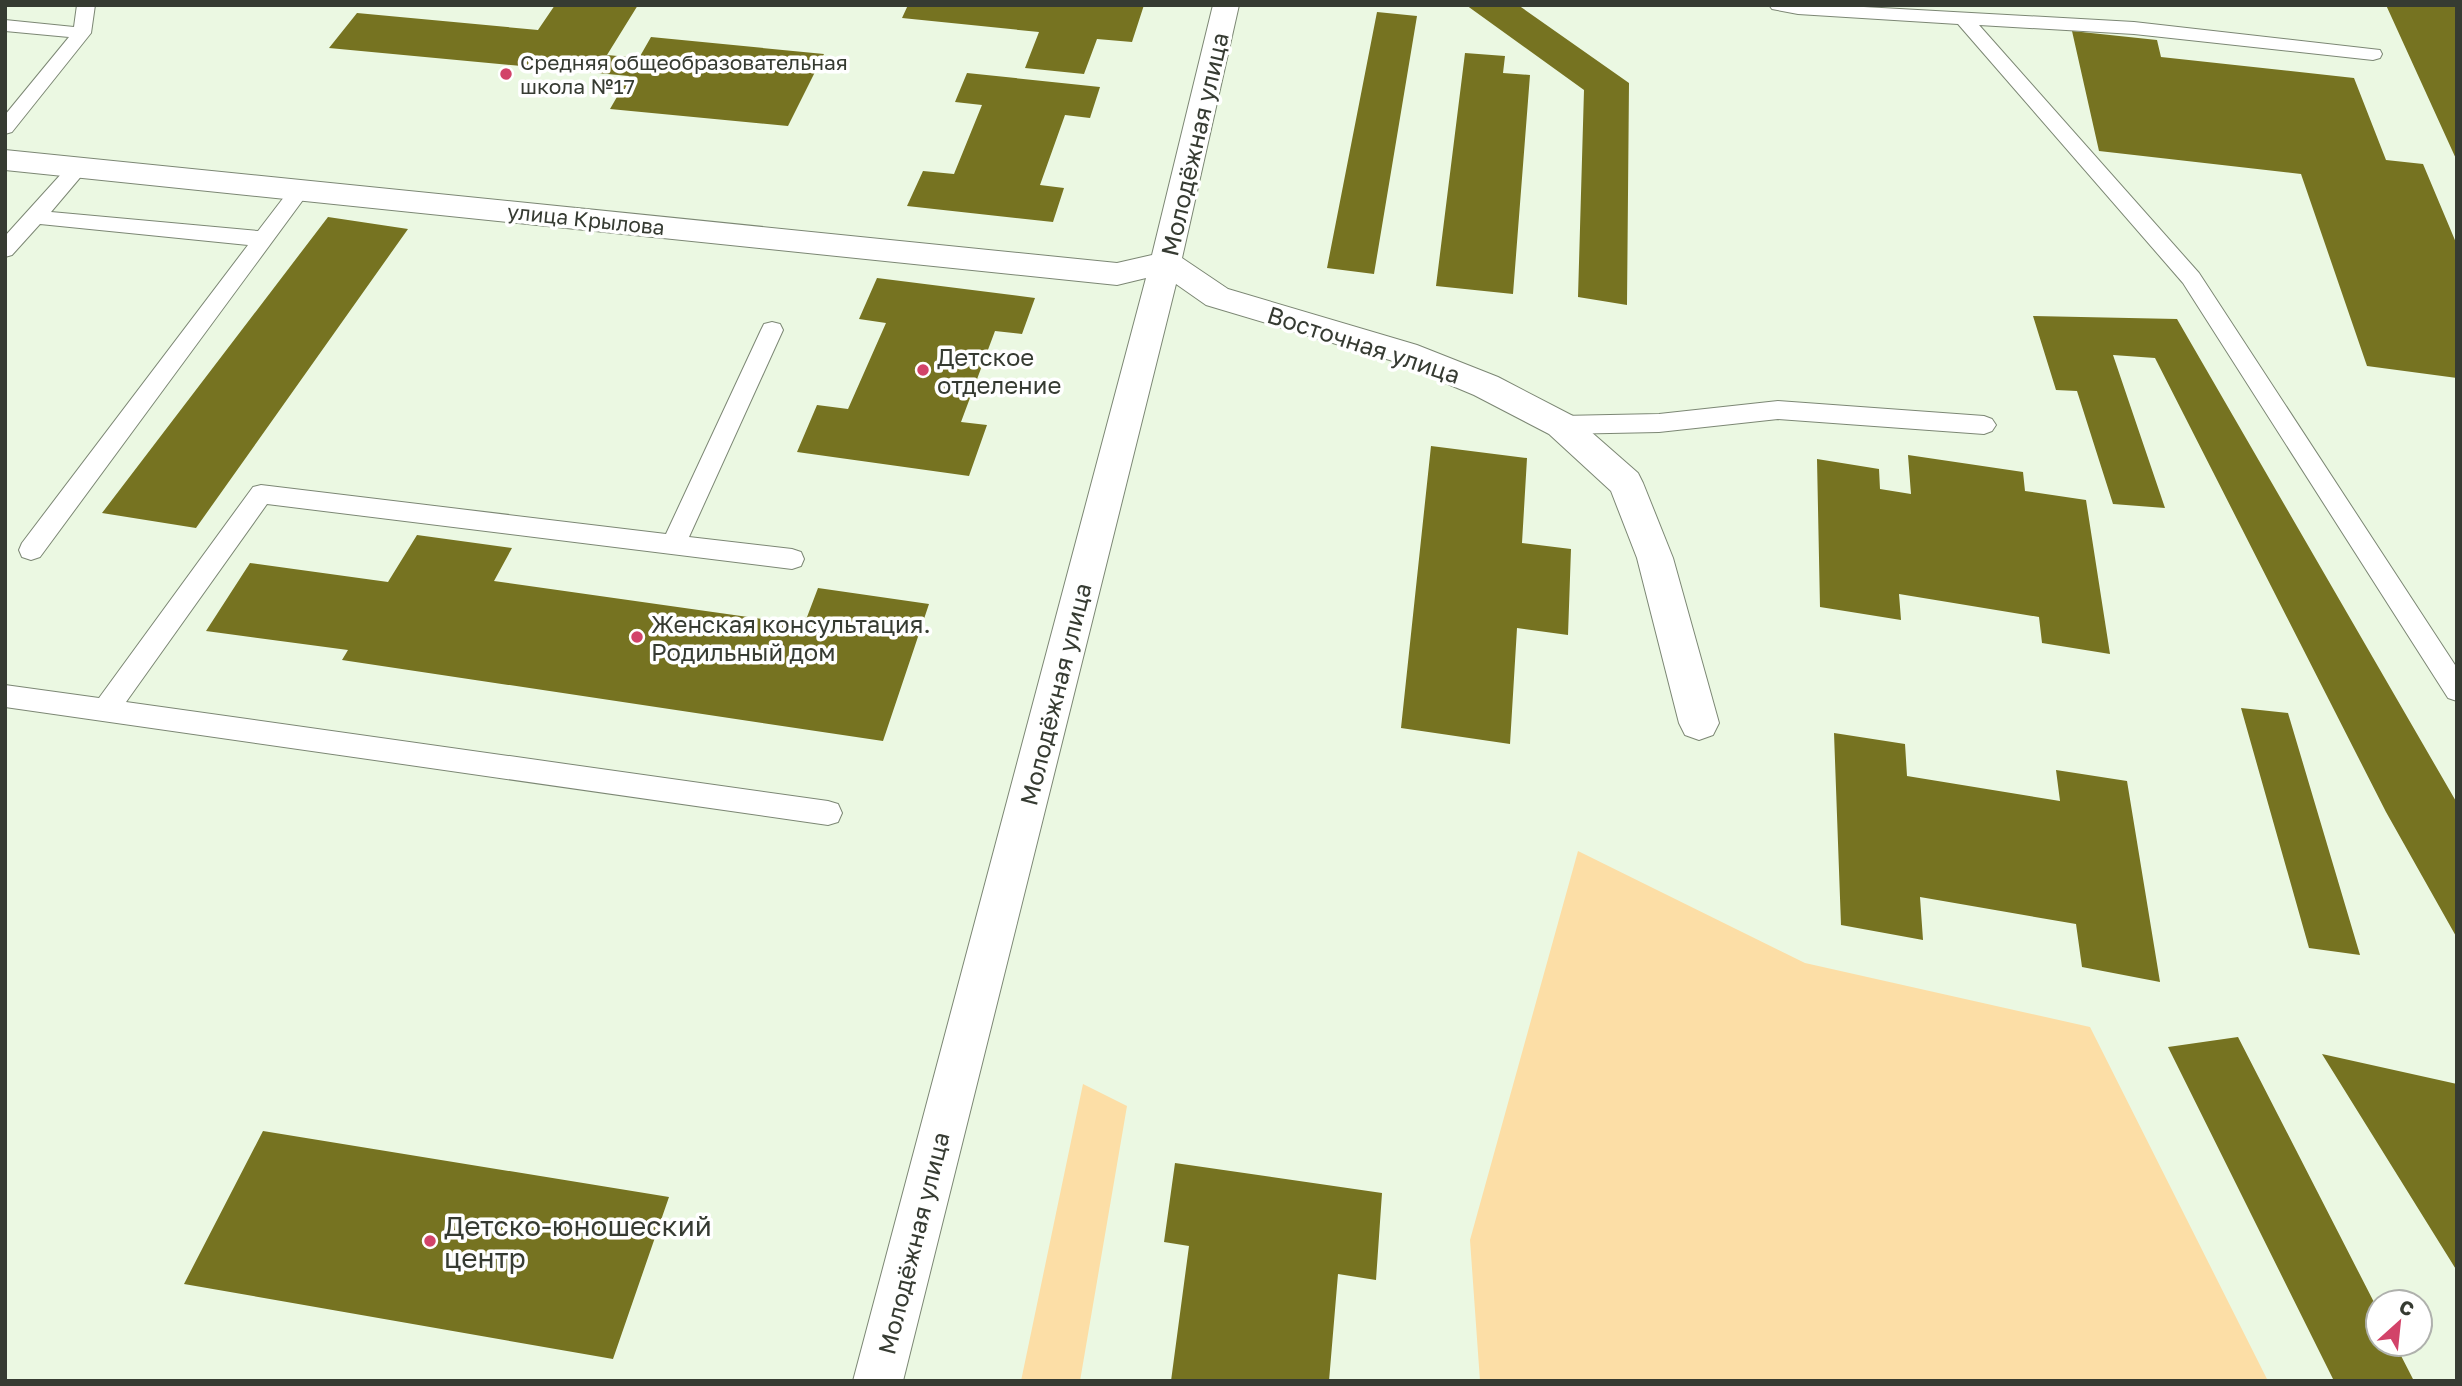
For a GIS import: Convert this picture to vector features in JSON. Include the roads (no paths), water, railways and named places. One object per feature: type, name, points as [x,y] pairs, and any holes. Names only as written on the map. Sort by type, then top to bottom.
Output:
[{"type":"street","name":"Молодёжная улица","points":[[877,1381],[1166,262],[1226,5]]},
{"type":"street","name":"улица Крылова","points":[[5,160],[1117,274],[1166,262]]},
{"type":"street","name":"Восточная улица","points":[[1166,262],[1217,297],[1405,353],[1486,386],[1561,425],[1626,483],[1656,558],[1699,723]]},
{"type":"lane","points":[[5,128],[82,33],[86,5]]},
{"type":"lane","points":[[1779,5],[1798,9],[2133,28],[2373,54]]},
{"type":"lane","points":[[2077,5],[2082,25]]},
{"type":"lane","points":[[1963,18],[2191,278],[2457,690]]},
{"type":"lane","points":[[5,25],[82,33]]},
{"type":"lane","points":[[5,250],[79,167]]},
{"type":"lane","points":[[31,550],[301,189]]},
{"type":"lane","points":[[35,217],[264,239]]},
{"type":"lane","points":[[673,545],[772,330]]},
{"type":"lane","points":[[1561,425],[1658,423],[1778,410],[1984,425]]},
{"type":"lane","points":[[106,710],[261,494],[792,559]]},
{"type":"lane","points":[[5,696],[828,813]]},
{"type":"place","name":"Средняя общеобразовательная школа №17","points":[[506,74]]},
{"type":"place","name":"Детское отделение","points":[[923,370]]},
{"type":"place","name":"Женская консультация. Родильный дом","points":[[637,637]]},
{"type":"place","name":"Детско-юношеский центр","points":[[430,1241]]}]
